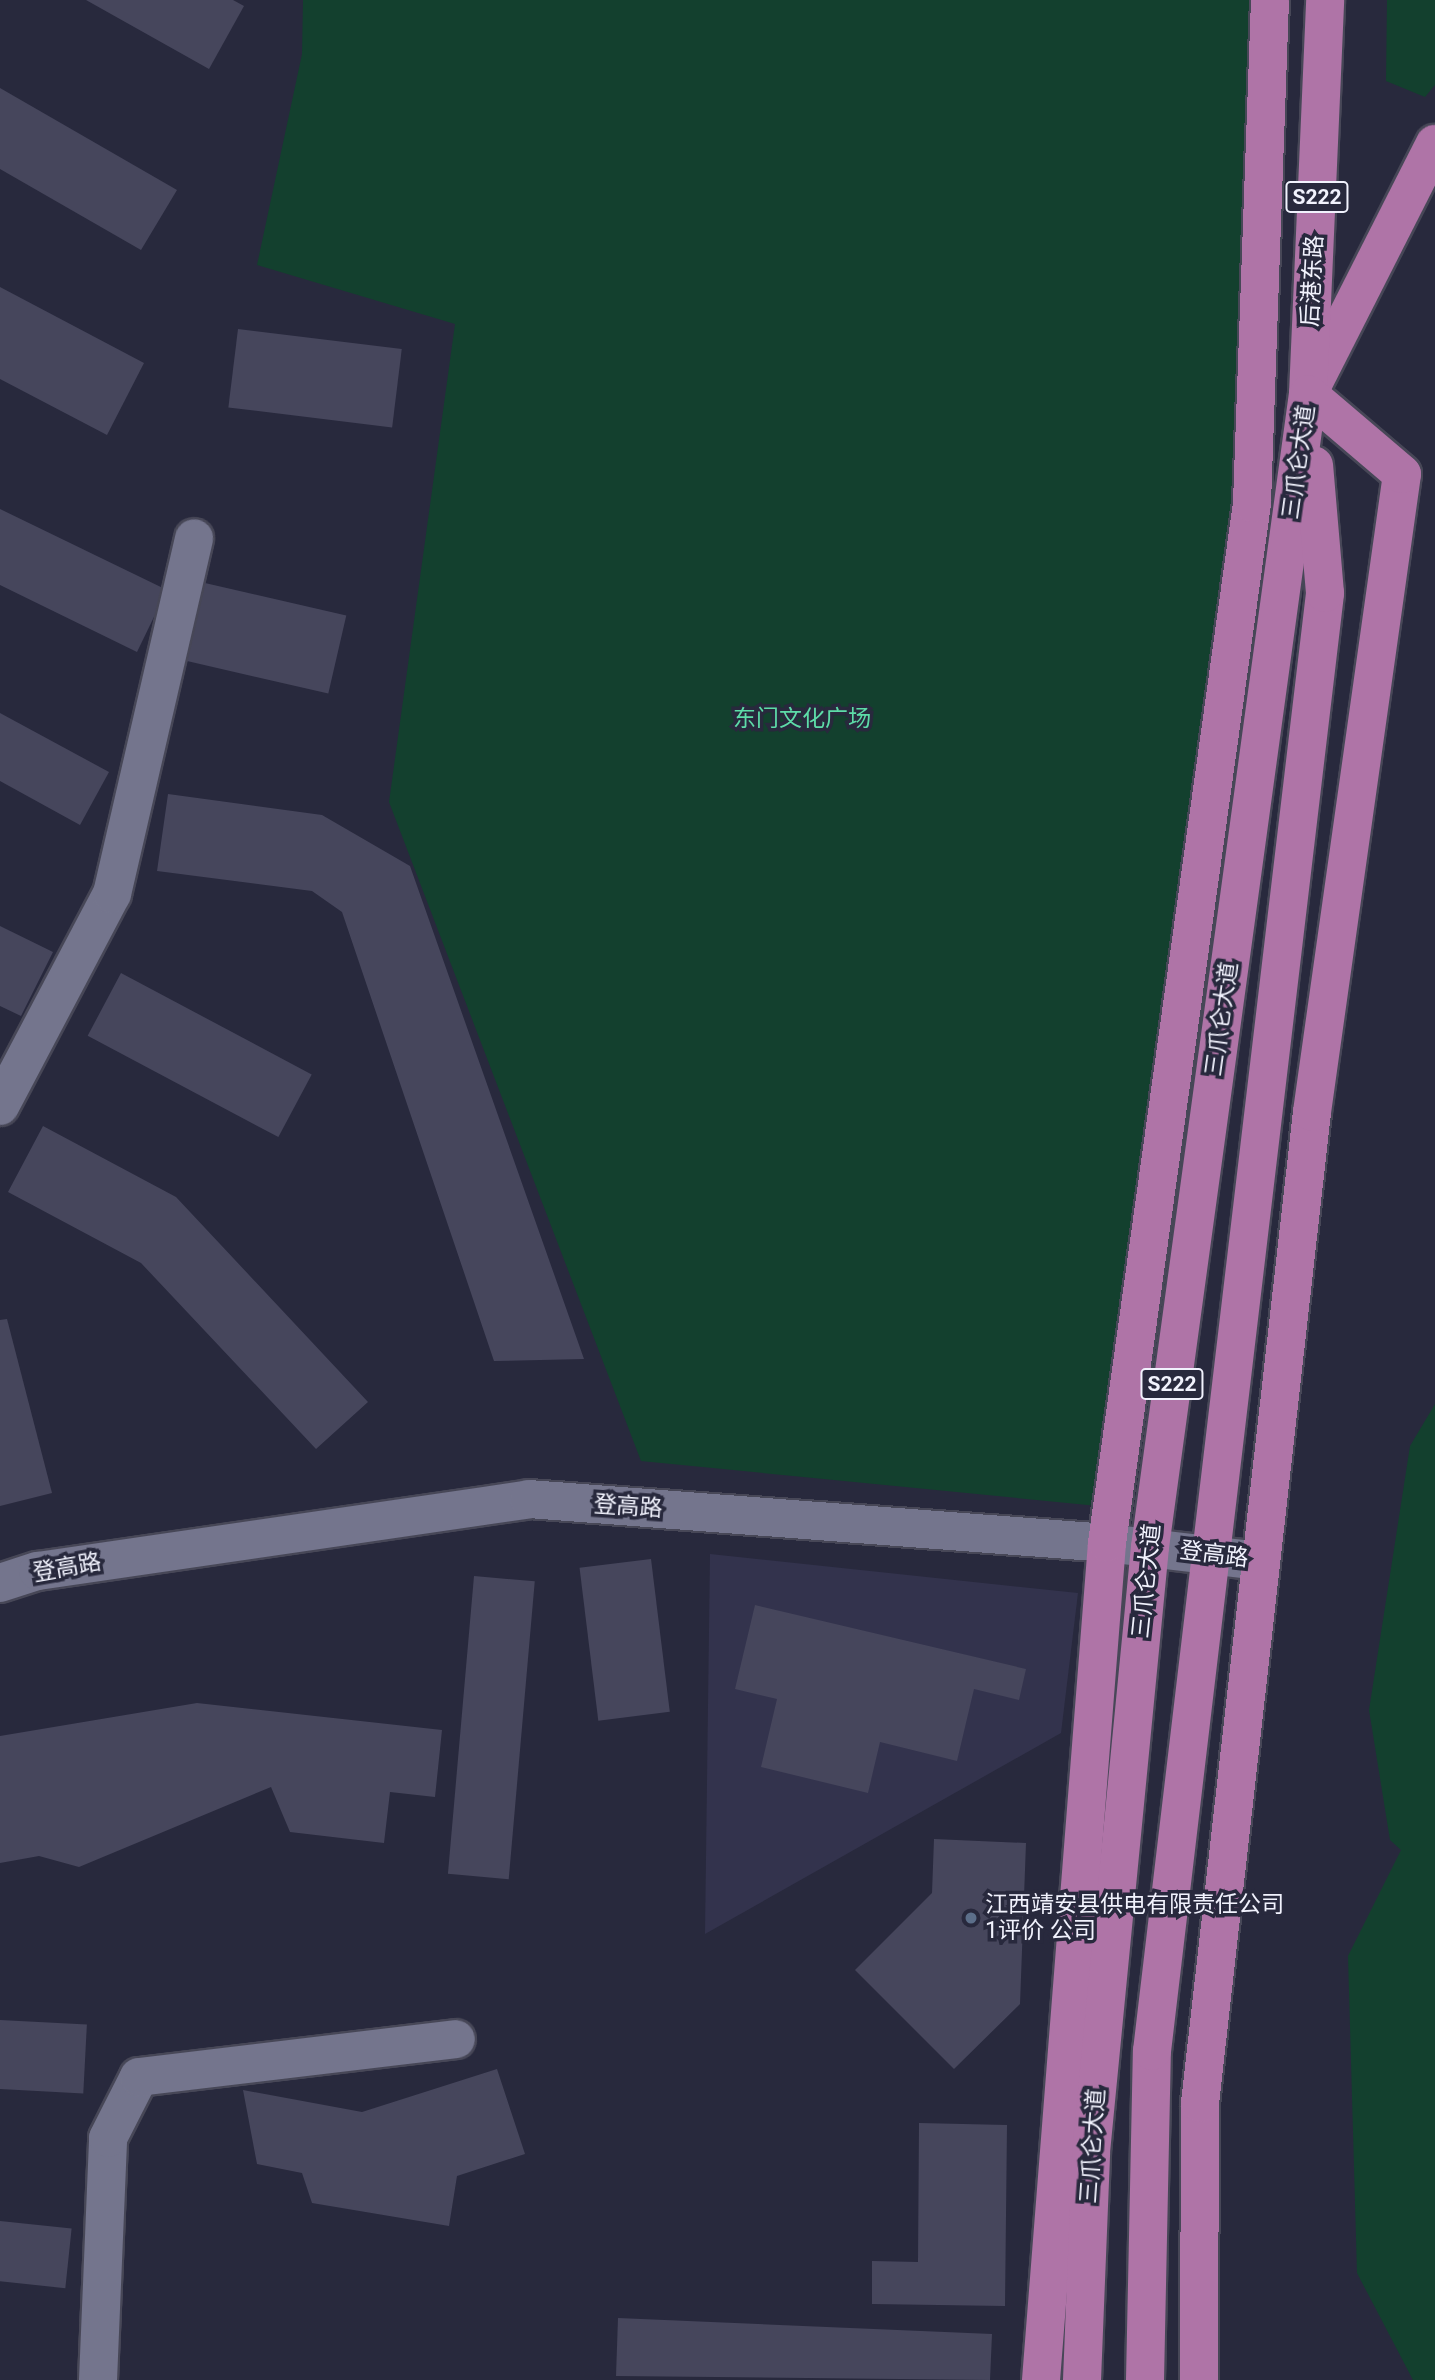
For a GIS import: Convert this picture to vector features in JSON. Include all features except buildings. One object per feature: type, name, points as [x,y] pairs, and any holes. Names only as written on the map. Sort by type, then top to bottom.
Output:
[{"type":"main road","points":[[1041,2380],[1107,1543],[1252,503],[1270,0]]},
{"type":"main road","name":"后港东路","points":[[1308,394],[1325,0]]},
{"type":"main road","points":[[1308,394],[1435,144]]},
{"type":"main road","points":[[1308,394],[1435,193]]},
{"type":"main road","points":[[1199,2380],[1200,2103],[1312,1112],[1402,474],[1308,394]]},
{"type":"main road","name":"三爪仑大道","points":[[1082,2380],[1091,2152],[1150,1547],[1308,394]]},
{"type":"main road","name":"三爪仑大道","points":[[1145,2380],[1153,2051],[1208,1555],[1325,593],[1308,394]]},
{"type":"street","points":[[0,1106],[112,894],[194,538]]},
{"type":"street","name":"登高路","points":[[0,1583],[38,1572],[528,1499],[1107,1543],[1261,1561]]},
{"type":"street","points":[[98,2380],[108,2138],[139,2077],[456,2039]]},
{"type":"shaded area","points":[[710,1554],[1078,1593],[1061,1733],[705,1934]]},
{"type":"green space","name":"东门文化广场","points":[[303,0],[1251,0],[1232,516],[1098,1506],[641,1461],[389,802],[455,324],[257,265],[302,54]]},
{"type":"green space","points":[[1387,0],[1435,0],[1435,85],[1425,97],[1386,81]]},
{"type":"green space","points":[[1435,1404],[1435,2380],[1413,2380],[1357,2273],[1348,1956],[1401,1850],[1390,1840],[1369,1710],[1410,1446]]},
{"type":"place","name":"江西靖安县供电有限责任公司 1评价 公司","points":[[971,1918]]}]
